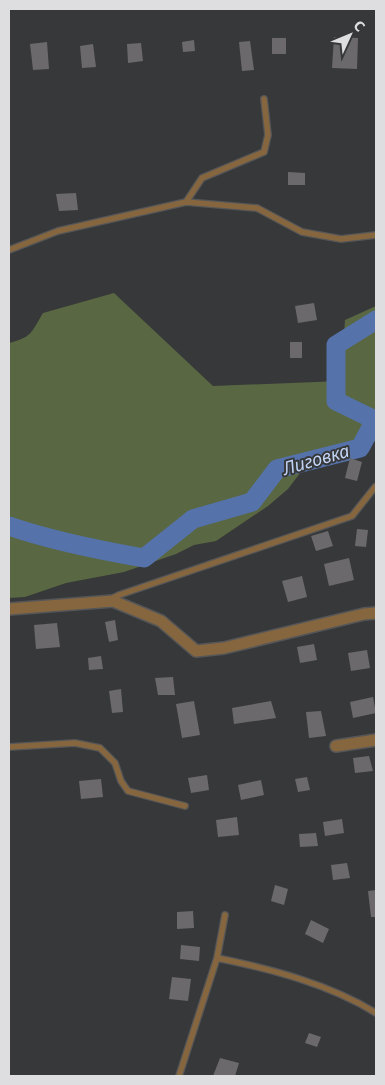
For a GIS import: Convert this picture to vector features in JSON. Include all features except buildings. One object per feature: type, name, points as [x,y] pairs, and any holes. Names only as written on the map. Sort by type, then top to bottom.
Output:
[{"type":"street","points":[[9,609],[113,601],[161,621],[196,651],[224,648],[364,614],[376,613]]},
{"type":"street","points":[[336,746],[376,740]]},
{"type":"lane","points":[[186,202],[202,178],[264,152],[268,135],[264,99]]},
{"type":"lane","points":[[9,250],[58,231],[186,202],[257,208],[302,232],[341,239],[376,236]]},
{"type":"lane","points":[[105,602],[118,595],[352,516],[375,488]]},
{"type":"lane","points":[[9,747],[75,743],[100,748],[115,763],[121,781],[128,790],[185,806]]},
{"type":"lane","points":[[179,1076],[217,958],[225,915]]},
{"type":"lane","points":[[217,958],[248,964],[323,987],[362,1004],[376,1014]]},
{"type":"green space","points":[[114,293],[213,386],[341,381],[345,320],[376,306],[376,440],[370,446],[326,447],[313,456],[288,489],[268,506],[216,541],[194,545],[176,554],[124,572],[66,583],[25,597],[9,598],[9,343],[27,336],[43,313]]},
{"type":"waterway","name":"Лиговка","points":[[9,526],[75,545],[144,558],[193,519],[252,502],[277,469],[360,448],[375,420],[336,401],[336,345],[376,320]]}]
